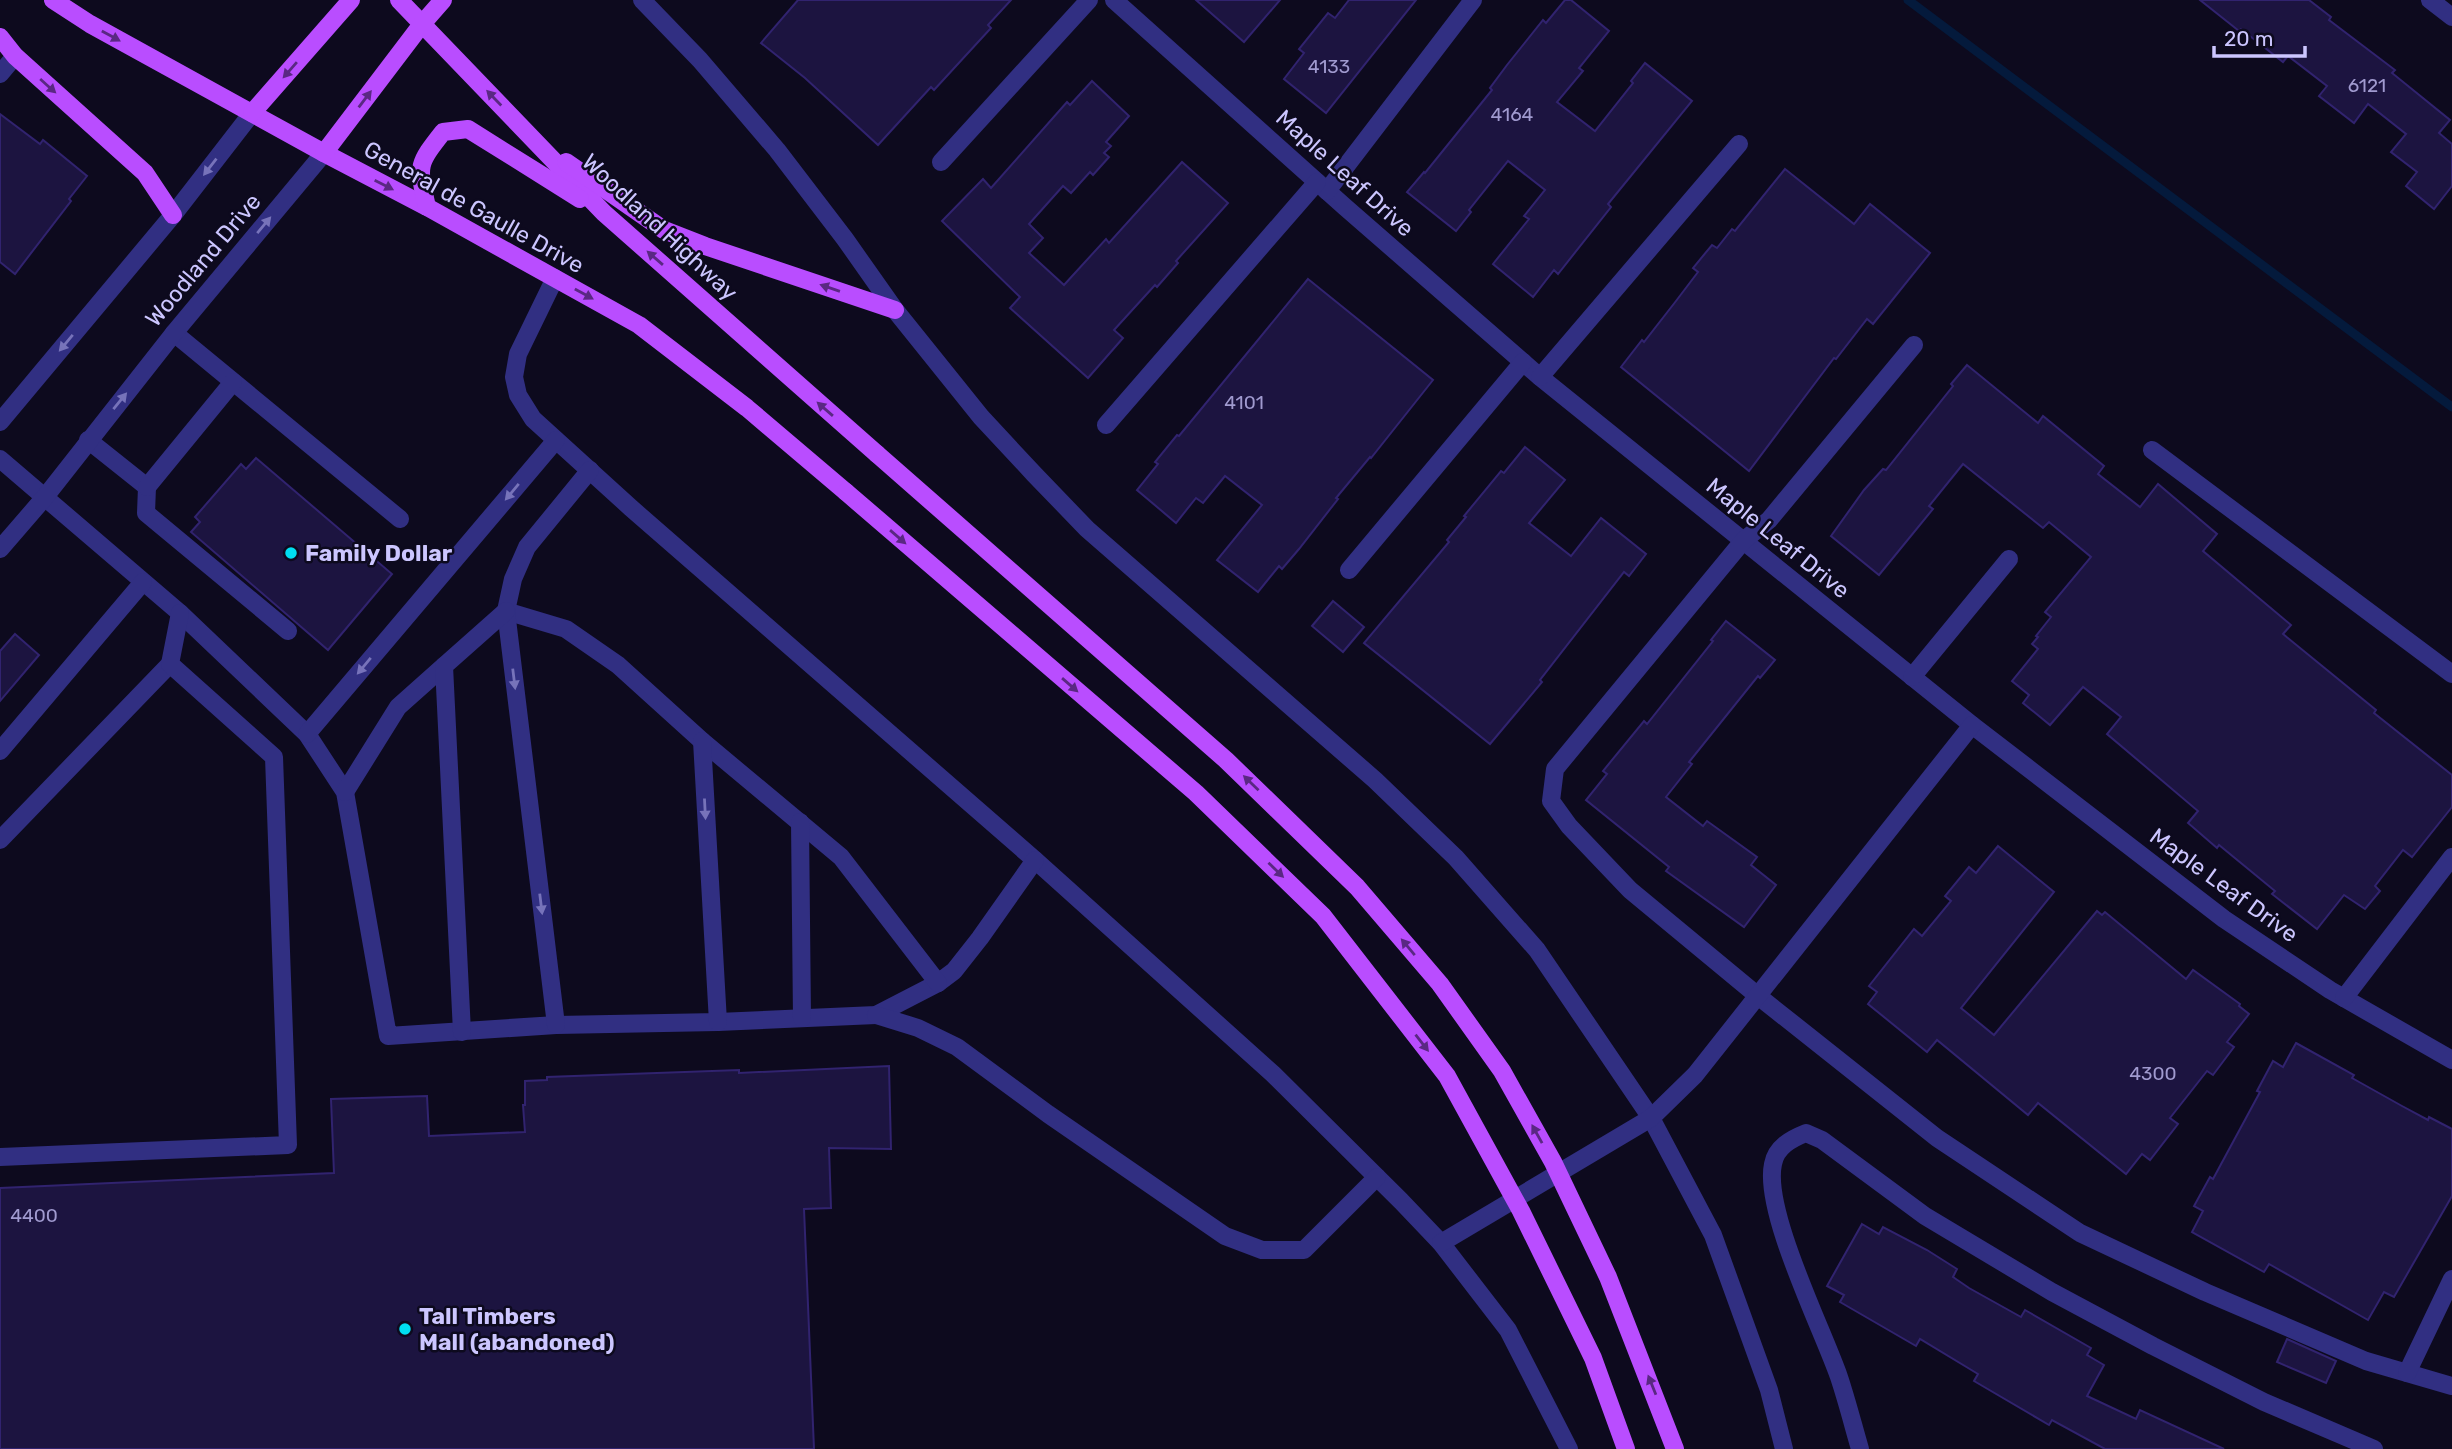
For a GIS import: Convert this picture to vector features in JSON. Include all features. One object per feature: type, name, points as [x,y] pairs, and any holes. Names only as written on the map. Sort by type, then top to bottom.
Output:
[{"type":"main road","name":"General de Gaulle Drive","points":[[53,0],[90,24],[639,325],[747,408],[1196,793],[1323,916],[1447,1076],[1521,1211],[1593,1358],[1626,1449]]},
{"type":"main road","points":[[252,113],[351,0]]},
{"type":"main road","points":[[400,0],[422,24]]},
{"type":"main road","name":"Woodland Drive","points":[[324,153],[443,0]]},
{"type":"main road","name":"Woodland Highway","points":[[422,24],[604,214],[1226,760],[1357,887],[1440,984],[1502,1071],[1553,1162],[1608,1277],[1675,1449]]},
{"type":"main road","points":[[0,37],[15,56],[145,173],[173,215]]},
{"type":"main road","points":[[427,207],[420,174],[423,156],[443,132],[468,129],[604,214]]},
{"type":"main road","points":[[536,142],[664,230],[895,310]]},
{"type":"street","points":[[642,0],[700,60],[777,150],[895,310],[981,416],[1087,529],[1375,780],[1456,858],[1537,950],[1651,1118],[1713,1236],[1769,1390],[1784,1449]]},
{"type":"street","points":[[941,162],[1089,0]]},
{"type":"street","points":[[1106,425],[1322,187],[1474,0]]},
{"type":"street","points":[[2430,0],[2452,17]]},
{"type":"street","name":"Maple Leaf Drive","points":[[1126,4],[1322,187],[1522,362],[1972,725],[2224,919],[2344,998],[2452,1060]]},
{"type":"street","points":[[0,74],[15,56]]},
{"type":"street","points":[[0,422],[173,215],[252,113]]},
{"type":"street","points":[[1540,377],[1739,144]]},
{"type":"street","name":"Woodland Drive","points":[[0,549],[45,497],[174,333],[324,153]]},
{"type":"street","points":[[555,278],[518,354],[514,377],[518,395],[533,419],[1273,1074],[1377,1177],[1441,1243],[1508,1330],[1569,1449]]},
{"type":"street","points":[[174,333],[400,519]]},
{"type":"street","points":[[1914,345],[1769,520],[1743,541],[1555,769],[1551,801],[1569,826],[1630,890],[1758,996],[1937,1138],[2080,1233],[2205,1292],[2366,1361],[2452,1387]]},
{"type":"street","points":[[1349,569],[1522,362]]},
{"type":"street","points":[[233,382],[147,487],[146,513],[288,631]]},
{"type":"street","points":[[88,440],[147,487]]},
{"type":"street","points":[[307,734],[556,440]]},
{"type":"street","points":[[2152,450],[2452,674]]},
{"type":"street","points":[[0,459],[180,614],[307,734],[345,792],[388,1036],[556,1025],[876,1015],[918,1028],[957,1047],[1048,1114],[1224,1236],[1262,1250],[1304,1251],[1377,1177]]},
{"type":"street","points":[[556,1025],[506,611],[513,579],[527,547],[590,470]]},
{"type":"street","points":[[1912,677],[2009,559]]},
{"type":"street","points":[[0,751],[142,582]]},
{"type":"street","points":[[345,792],[398,707],[506,611]]},
{"type":"street","points":[[506,611],[566,629],[618,664],[702,741],[841,857],[938,984]]},
{"type":"street","points":[[0,840],[170,664],[180,614]]},
{"type":"street","points":[[0,1157],[288,1145],[274,757],[170,664]]},
{"type":"street","points":[[444,666],[462,1032]]},
{"type":"street","points":[[1441,1243],[1651,1118],[1695,1075],[1972,725]]},
{"type":"street","points":[[702,741],[718,1022]]},
{"type":"street","points":[[800,822],[802,1018]]},
{"type":"street","points":[[2344,998],[2452,857]]},
{"type":"street","points":[[876,1015],[938,984],[954,971],[1034,860]]},
{"type":"street","points":[[1860,1449],[1839,1377],[1786,1240],[1773,1194],[1773,1163],[1787,1141],[1806,1133],[1822,1140],[1925,1216],[2052,1292],[2264,1402],[2374,1449]]},
{"type":"street","points":[[2407,1373],[2452,1279]]},
{"type":"building","points":[[798,0],[1011,0],[988,25],[991,28],[934,90],[931,87],[878,145],[805,78],[761,43]]},
{"type":"building","points":[[1196,0],[1280,0],[1244,42]]},
{"type":"building","points":[[1349,0],[1416,0],[1326,113],[1284,79],[1304,53],[1299,49],[1328,13],[1335,18]]},
{"type":"building","points":[[1565,0],[1571,0],[1609,31],[1579,68],[1583,71],[1557,102],[1595,131],[1633,83],[1631,81],[1645,63],[1692,101],[1608,204],[1611,207],[1558,274],[1554,270],[1533,297],[1493,264],[1529,219],[1524,216],[1545,190],[1508,161],[1456,231],[1407,192],[1492,90],[1490,88],[1543,20],[1546,23]]},
{"type":"building","points":[[2200,0],[2309,0],[2331,17],[2329,20],[2395,70],[2392,73],[2450,120],[2439,133],[2452,144],[2452,186],[2434,209],[2406,186],[2417,172],[2391,152],[2406,134],[2368,104],[2354,123],[2319,96],[2327,86],[2288,56],[2283,62]]},
{"type":"building","points":[[1092,81],[1129,116],[1106,142],[1111,146],[1104,153],[1109,157],[1093,175],[1090,172],[1071,193],[1063,186],[1029,224],[1043,238],[1029,253],[1064,285],[1106,239],[1109,243],[1182,162],[1228,203],[1176,261],[1178,263],[1157,287],[1155,285],[1114,330],[1123,338],[1088,378],[1010,308],[1020,297],[942,221],[983,179],[991,188],[1067,102],[1070,105]]},
{"type":"building","points":[[0,114],[40,144],[43,140],[87,176],[15,274],[0,262]]},
{"type":"building","points":[[1785,169],[1854,224],[1870,204],[1930,253],[1873,324],[1867,319],[1836,359],[1834,358],[1749,471],[1621,367],[1642,340],[1644,342],[1698,272],[1693,268],[1712,245],[1717,248],[1732,229],[1735,231]]},
{"type":"building","points":[[1308,279],[1433,380],[1336,498],[1338,499],[1299,549],[1282,569],[1279,566],[1258,592],[1217,560],[1262,505],[1225,476],[1203,503],[1196,498],[1176,523],[1137,490],[1158,464],[1155,462]]},
{"type":"building","points":[[1967,365],[2038,423],[2043,416],[2104,466],[2098,474],[2140,507],[2158,484],[2217,534],[2203,551],[2291,625],[2283,634],[2376,710],[2374,713],[2452,775],[2452,807],[2412,857],[2403,850],[2375,886],[2380,891],[2365,909],[2344,895],[2317,929],[2272,894],[2275,891],[2188,823],[2198,811],[2107,734],[2121,717],[2083,687],[2050,725],[2023,703],[2029,695],[2012,681],[2038,649],[2032,644],[2051,617],[2045,612],[2091,557],[2049,522],[2043,528],[1963,464],[1929,506],[1933,509],[1879,575],[1831,536],[1864,490],[1883,469],[1886,470]]},
{"type":"building","points":[[1525,447],[1565,480],[1529,523],[1571,556],[1601,518],[1646,554],[1629,576],[1624,572],[1540,680],[1542,682],[1490,744],[1364,643],[1449,542],[1447,540],[1466,517],[1464,516]]},
{"type":"building","name":"Family Dollar","points":[[256,458],[392,574],[328,650],[191,532],[200,522],[195,517],[241,464],[246,469]]},
{"type":"building","points":[[1333,601],[1364,627],[1343,652],[1312,626]]},
{"type":"building","points":[[1726,621],[1775,660],[1760,678],[1758,676],[1689,762],[1692,764],[1666,797],[1703,826],[1707,821],[1757,857],[1751,865],[1776,885],[1744,927],[1666,871],[1669,867],[1586,800],[1607,774],[1603,771],[1644,721],[1647,724]]},
{"type":"building","points":[[15,634],[39,655],[0,701],[0,651]]},
{"type":"building","points":[[1998,846],[2054,892],[1961,1008],[1994,1035],[2097,911],[2102,915],[2105,912],[2186,979],[2193,970],[2240,1004],[2249,1014],[2227,1042],[2234,1047],[2213,1075],[2207,1071],[2170,1118],[2178,1124],[2150,1160],[2142,1154],[2126,1174],[2038,1103],[2028,1115],[1937,1040],[1927,1052],[1868,1004],[1877,992],[1869,986],[1914,929],[1922,936],[1951,901],[1945,896],[1969,867],[1976,873]]},
{"type":"building","points":[[2296,1043],[2354,1075],[2352,1078],[2402,1106],[2452,1129],[2452,1196],[2394,1297],[2384,1292],[2368,1320],[2269,1264],[2264,1272],[2192,1232],[2203,1211],[2194,1206],[2210,1177],[2213,1179],[2260,1092],[2257,1091],[2273,1061],[2283,1067]]},
{"type":"building","name":"Tall Timbers Mall (abandoned)","points":[[889,1066],[891,1149],[829,1148],[831,1208],[804,1209],[814,1449],[0,1449],[0,1188],[334,1173],[331,1099],[427,1096],[429,1136],[525,1132],[525,1081],[547,1080],[547,1077],[739,1070],[739,1073]]},
{"type":"building","points":[[1862,1224],[1879,1234],[1883,1227],[1927,1250],[1957,1269],[1953,1277],[1969,1288],[2021,1317],[2025,1310],[2091,1348],[2087,1355],[2104,1365],[2087,1396],[2136,1419],[2140,1410],[2224,1449],[2105,1449],[2052,1420],[2049,1425],[1974,1381],[1978,1374],[1920,1339],[1916,1346],[1840,1302],[1844,1295],[1827,1286]]},
{"type":"building","points":[[2287,1339],[2336,1361],[2326,1383],[2277,1362]]},
{"type":"waterway","points":[[1908,0],[2452,407]]},
{"type":"place","name":"Family Dollar","points":[[291,553]]},
{"type":"place","name":"Tall Timbers Mall (abandoned)","points":[[405,1329]]}]
